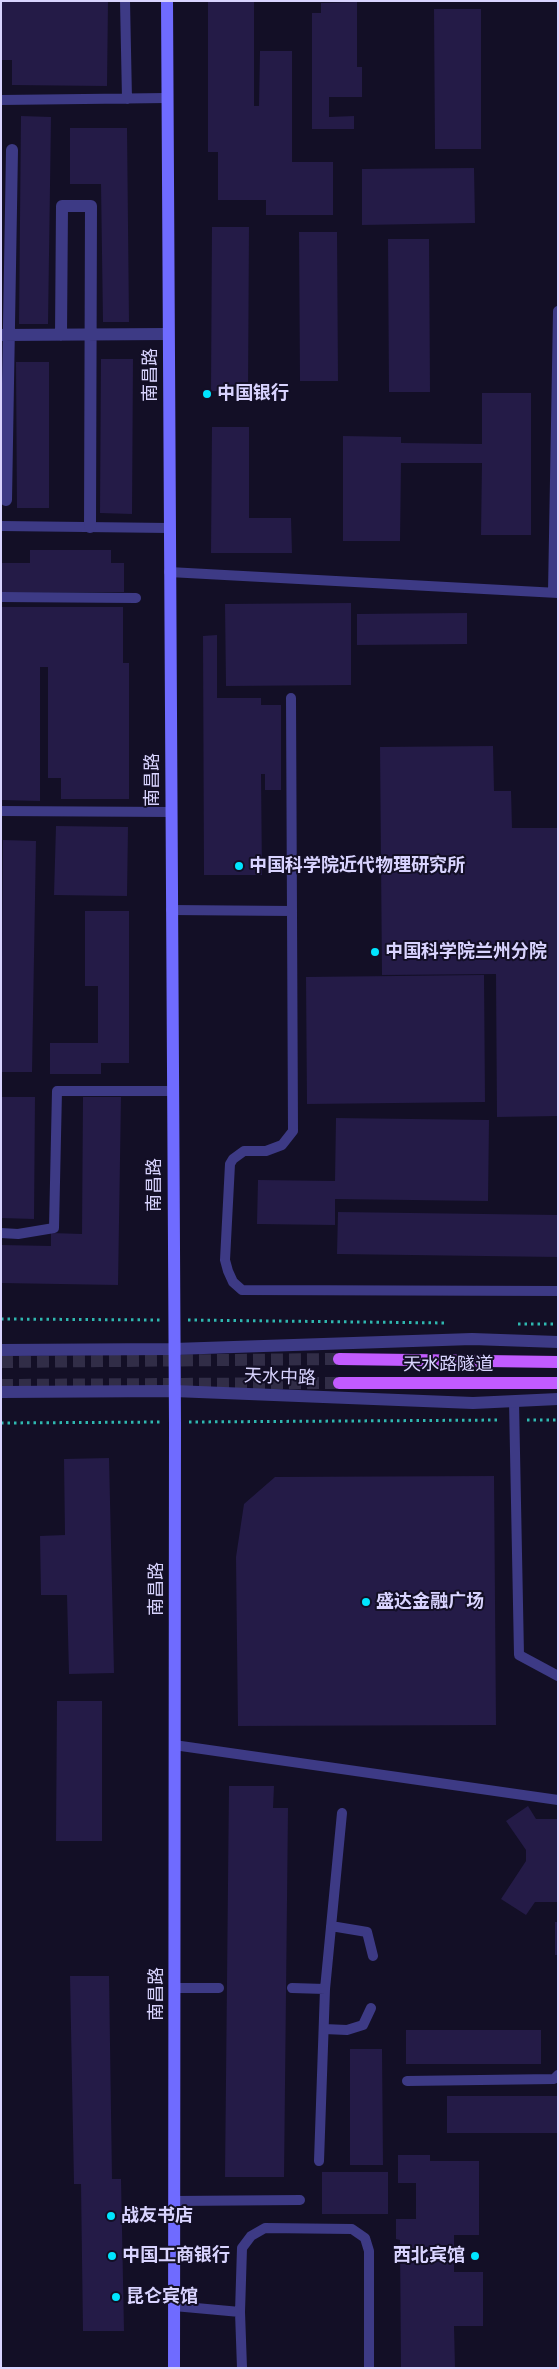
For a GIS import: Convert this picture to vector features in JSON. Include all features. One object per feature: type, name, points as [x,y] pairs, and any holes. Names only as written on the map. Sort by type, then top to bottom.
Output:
[{"type":"main road","name":"南昌路","points":[[167,1],[174,1320],[174,2368]]},
{"type":"main road","name":"天水路隧道","points":[[339,1358],[558,1362]]},
{"type":"main road","name":"天水路隧道","points":[[339,1383],[558,1383]]},
{"type":"street","points":[[6,500],[5,335],[12,150]]},
{"type":"street","points":[[61,335],[62,206],[91,206],[90,527]]},
{"type":"street","points":[[5,335],[168,334]]},
{"type":"street","name":"天水中路","points":[[1,1350],[174,1349],[472,1339],[558,1342]]},
{"type":"street","name":"天水中路","points":[[1,1392],[174,1391],[473,1403],[558,1399]]},
{"type":"lane","points":[[125,1],[127,99]]},
{"type":"lane","points":[[1,100],[167,98]]},
{"type":"lane","points":[[169,572],[556,593],[558,311]]},
{"type":"lane","points":[[1,526],[169,528]]},
{"type":"lane","points":[[1,597],[136,598]]},
{"type":"lane","points":[[290,698],[293,1131],[282,1145],[266,1151],[244,1151],[233,1159],[230,1164],[225,1260],[234,1282],[242,1290],[558,1291]]},
{"type":"lane","points":[[1,811],[171,812]]},
{"type":"lane","points":[[171,910],[292,911]]},
{"type":"lane","points":[[1,1234],[18,1234],[54,1228],[57,1092],[172,1091]]},
{"type":"lane","points":[[514,1401],[519,1655],[558,1676]]},
{"type":"lane","points":[[174,1744],[558,1800]]},
{"type":"lane","points":[[319,2162],[325,1989],[342,1813]]},
{"type":"lane","points":[[331,1926],[367,1932],[373,1956]]},
{"type":"lane","points":[[174,1988],[219,1988]]},
{"type":"lane","points":[[292,1988],[325,1989]]},
{"type":"lane","points":[[324,2028],[347,2030],[363,2025],[371,2008]]},
{"type":"lane","points":[[407,2081],[554,2079],[558,2075]]},
{"type":"lane","points":[[174,2200],[300,2200]]},
{"type":"lane","points":[[242,2368],[240,2312],[242,2248],[251,2236],[264,2228],[352,2229],[365,2238],[369,2251],[369,2368]]},
{"type":"lane","points":[[174,2306],[240,2312]]},
{"type":"path","points":[[1,1319],[449,1323]]},
{"type":"path","points":[[508,1324],[558,1324]]},
{"type":"path","points":[[1,1423],[558,1420]]},
{"type":"building","points":[[1,1],[108,1],[107,86],[12,85],[12,60],[1,60]]},
{"type":"building","points":[[208,1],[254,1],[254,106],[259,106],[260,51],[292,51],[292,162],[333,162],[333,215],[266,215],[266,200],[218,200],[218,152],[208,152]]},
{"type":"building","points":[[357,2],[357,67],[362,67],[362,97],[329,97],[329,117],[354,116],[354,129],[312,129],[312,13],[321,13],[321,3]]},
{"type":"building","points":[[434,9],[481,9],[481,149],[435,149]]},
{"type":"building","points":[[21,116],[51,117],[48,324],[19,324]]},
{"type":"building","points":[[70,128],[127,128],[129,322],[103,322],[101,184],[70,184]]},
{"type":"building","points":[[474,168],[475,223],[362,225],[362,169]]},
{"type":"building","points":[[212,227],[249,227],[248,392],[211,391]]},
{"type":"building","points":[[299,232],[337,232],[338,381],[300,381]]},
{"type":"building","points":[[388,239],[429,239],[430,392],[389,392]]},
{"type":"building","points":[[101,359],[133,359],[132,514],[100,513]]},
{"type":"building","points":[[16,362],[49,362],[49,508],[17,508]]},
{"type":"building","points":[[482,393],[531,393],[531,535],[481,535],[482,463],[401,463],[400,541],[343,541],[343,436],[401,437],[401,443],[482,444]]},
{"type":"building","points":[[212,427],[249,427],[249,518],[291,518],[292,553],[211,553]]},
{"type":"building","points":[[30,550],[111,550],[111,563],[124,563],[124,592],[1,592],[1,563],[30,563]]},
{"type":"building","points":[[351,603],[351,685],[226,686],[225,604]]},
{"type":"building","points":[[1,607],[123,607],[123,663],[129,663],[129,799],[61,799],[61,778],[48,778],[48,667],[40,667],[40,801],[1,800]]},
{"type":"building","points":[[467,613],[467,644],[357,645],[357,614]]},
{"type":"building","points":[[217,635],[217,698],[261,698],[261,705],[281,705],[281,790],[265,790],[265,774],[261,774],[262,875],[204,875],[203,636]]},
{"type":"building","points":[[493,746],[494,791],[511,791],[512,828],[558,828],[558,1116],[497,1117],[496,974],[382,975],[380,747]]},
{"type":"building","points":[[56,826],[128,827],[127,896],[54,895]]},
{"type":"building","points":[[3,840],[36,841],[32,1072],[1,1072]]},
{"type":"building","points":[[85,911],[129,911],[129,1063],[101,1063],[101,1074],[50,1074],[50,1043],[98,1043],[98,986],[85,986]]},
{"type":"building","points":[[484,975],[485,1102],[307,1104],[306,977]]},
{"type":"building","points":[[1,1097],[35,1097],[34,1219],[1,1218]]},
{"type":"building","points":[[83,1097],[121,1097],[118,1285],[1,1283],[1,1245],[51,1246],[51,1233],[82,1234]]},
{"type":"building","points":[[336,1118],[489,1120],[488,1201],[335,1199],[335,1225],[257,1224],[258,1180],[335,1181]]},
{"type":"building","points":[[338,1212],[558,1215],[558,1257],[337,1254]]},
{"type":"building","points":[[109,1458],[114,1673],[69,1674],[67,1595],[41,1595],[40,1536],[65,1535],[64,1459]]},
{"type":"building","name":"盛达金融广场","points":[[494,1476],[496,1725],[238,1726],[236,1557],[244,1504],[275,1477]]},
{"type":"building","points":[[57,1701],[102,1701],[102,1841],[56,1841]]},
{"type":"building","points":[[229,1786],[274,1786],[273,1808],[288,1808],[284,2177],[225,2177]]},
{"type":"building","points":[[528,1806],[536,1819],[558,1819],[558,1902],[535,1902],[526,1915],[501,1899],[526,1861],[526,1850],[506,1821]]},
{"type":"building","points":[[555,1922],[558,1922],[558,1955],[555,1955]]},
{"type":"building","points":[[70,1976],[109,1976],[112,2179],[121,2179],[124,2331],[83,2331],[81,2184],[74,2184]]},
{"type":"building","points":[[406,2030],[541,2030],[541,2064],[406,2064]]},
{"type":"building","points":[[350,2049],[382,2049],[383,2165],[350,2165]]},
{"type":"building","points":[[447,2096],[558,2096],[558,2133],[447,2133]]},
{"type":"building","points":[[398,2155],[430,2155],[430,2161],[479,2161],[479,2235],[454,2235],[454,2272],[483,2272],[483,2326],[454,2326],[455,2368],[401,2368],[400,2240],[396,2239],[396,2219],[416,2219],[416,2183],[398,2183]]},
{"type":"building","points":[[322,2172],[388,2172],[388,2214],[322,2214]]},
{"type":"tunnel","points":[[1,1362],[339,1359]]},
{"type":"tunnel","points":[[1,1385],[339,1383]]},
{"type":"place","name":"中国银行","points":[[207,394]]},
{"type":"place","name":"中国科学院近代物理研究所","points":[[239,866]]},
{"type":"place","name":"中国科学院兰州分院","points":[[375,952]]},
{"type":"place","name":"盛达金融广场","points":[[366,1602]]},
{"type":"place","name":"战友书店","points":[[111,2216]]},
{"type":"place","name":"中国工商银行","points":[[112,2256]]},
{"type":"place","name":"西北宾馆","points":[[475,2256]]},
{"type":"place","name":"昆仑宾馆","points":[[116,2297]]}]
